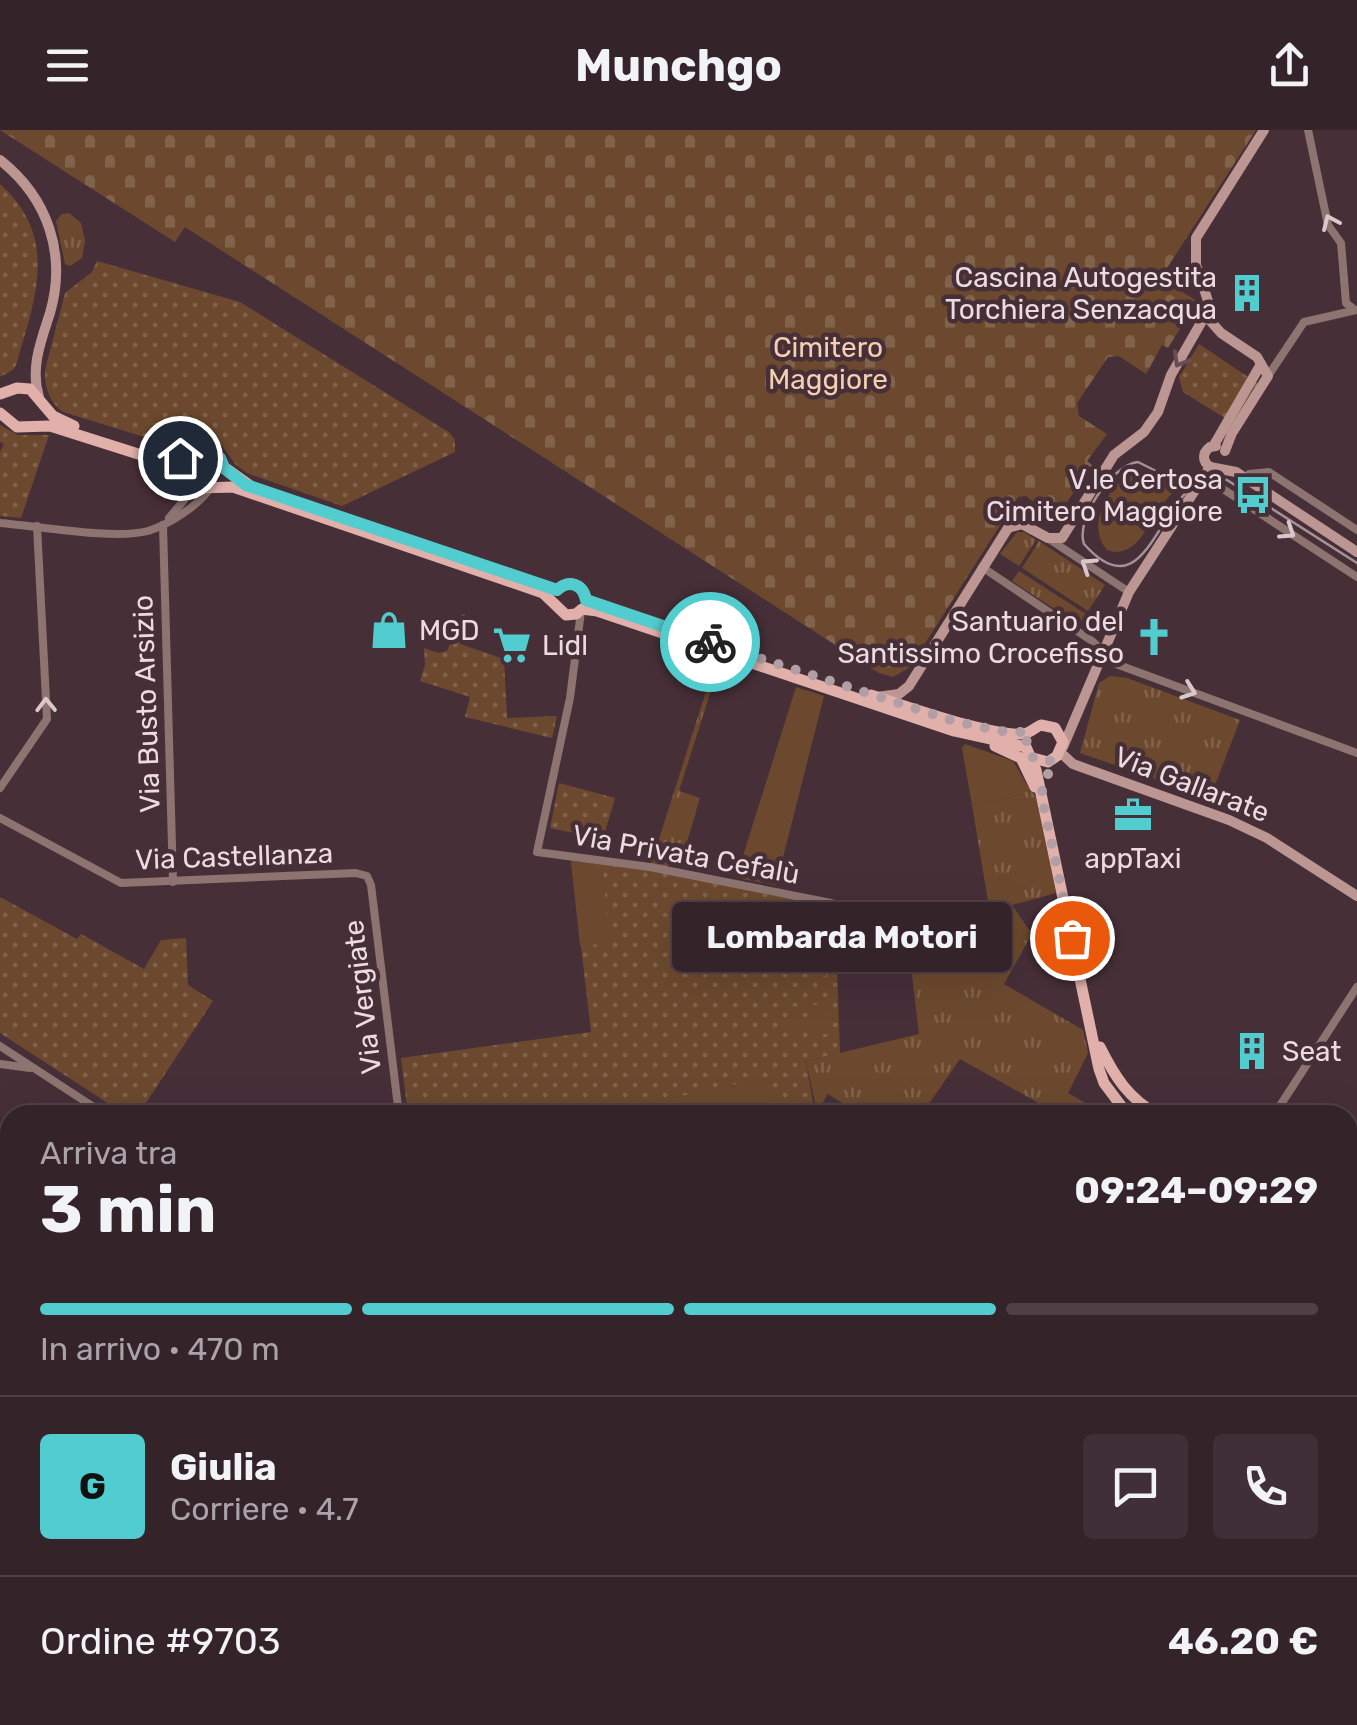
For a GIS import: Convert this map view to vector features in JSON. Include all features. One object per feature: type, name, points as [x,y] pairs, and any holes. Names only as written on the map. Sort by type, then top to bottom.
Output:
[{"type":"main road","points":[[1041,794],[1128,592],[1213,467],[1268,376],[1261,364],[1221,332],[1208,312],[1194,253],[1196,238],[1264,130]]},
{"type":"main road","points":[[0,160],[36,198],[53,238],[56,282],[34,377],[40,416],[30,426]]},
{"type":"main road","points":[[876,697],[899,694],[909,686],[1010,526],[1026,524],[1056,540],[1064,536],[1114,455],[1144,432],[1158,412],[1172,375],[1208,312]]},
{"type":"main road","points":[[7,392],[27,375],[39,350]]},
{"type":"main road","points":[[1222,451],[1261,364]]},
{"type":"main road","name":"Via Gallarate","points":[[556,596],[233,487],[198,488],[176,466],[50,426],[17,428],[1,413],[7,392],[30,389],[62,422],[153,454],[180,458],[202,450],[212,452],[224,468],[246,485],[556,596],[564,614],[583,606],[957,722],[1006,732],[1029,732],[1041,725],[1054,728]]},
{"type":"main road","points":[[1240,475],[1222,451],[1206,450],[1204,456],[1213,467],[1240,475],[1357,552]]},
{"type":"main road","points":[[186,476],[186,462],[192,454]]},
{"type":"main road","points":[[213,487],[222,478],[224,468]]},
{"type":"main road","name":"Via Gallarate","points":[[556,596],[565,584],[575,584],[583,590],[583,606]]},
{"type":"main road","name":"Via Gallarate","points":[[583,606],[1029,753],[1043,762],[1058,753],[1073,764],[1229,820],[1266,838],[1357,896]]},
{"type":"main road","points":[[1058,753],[1062,737],[1054,728],[1076,719]]},
{"type":"main road","points":[[954,730],[1021,758],[1041,794]]},
{"type":"main road","points":[[1029,732],[1029,753],[1104,1083],[1120,1105]]},
{"type":"main road","points":[[1094,1034],[1116,1079],[1140,1105]]},
{"type":"street","points":[[1308,130],[1328,225],[1340,242],[1346,303],[1356,310]]},
{"type":"street","points":[[1268,376],[1304,322],[1356,310]]},
{"type":"street","points":[[1240,475],[1268,472],[1357,530]]},
{"type":"street","points":[[163,525],[185,499],[186,476]]},
{"type":"street","points":[[0,523],[125,533],[146,531],[163,525],[213,487]]},
{"type":"street","points":[[1196,490],[1220,488],[1357,577]]},
{"type":"street","name":"Via Busto Arsizio","points":[[163,525],[173,882]]},
{"type":"street","points":[[0,788],[47,719],[37,526]]},
{"type":"street","points":[[1048,538],[1128,592]]},
{"type":"street","points":[[982,567],[1092,641],[1116,664],[1357,753]]},
{"type":"street","name":"Via Privata Cefalù","points":[[583,606],[570,698],[537,852],[650,867],[832,903]]},
{"type":"street","name":"Via Castellanza","points":[[0,818],[121,883],[356,873],[367,876]]},
{"type":"street","name":"Via Vergiate","points":[[367,876],[398,1105]]},
{"type":"street","points":[[1280,1105],[1357,987]]},
{"type":"street","points":[[0,1046],[90,1105]]},
{"type":"street","points":[[0,1064],[34,1069]]},
{"type":"green space","name":"Cimitero Maggiore","points":[[0,130],[1256,130],[1167,268],[1170,275],[1180,280],[1176,288],[1197,301],[1168,348],[1162,345],[1146,374],[1119,356],[1108,357],[1077,403],[1079,416],[1107,434],[1087,461],[1092,465],[1061,511],[1041,497],[1036,504],[1026,496],[1018,497],[910,667],[893,677],[879,673],[185,227],[175,242]]},
{"type":"green space","points":[[0,184],[19,205],[30,226],[38,270],[16,365],[0,377]]},
{"type":"green space","points":[[69,213],[81,223],[85,241],[82,258],[70,266],[65,264],[56,221]]},
{"type":"green space","points":[[97,261],[240,302],[450,433],[455,440],[455,452],[342,506],[247,473],[235,464],[218,440],[202,438],[177,447],[63,412],[49,394],[45,370],[65,293],[92,272]]},
{"type":"green space","points":[[1199,344],[1260,385],[1236,425],[1183,392],[1179,377]]},
{"type":"green space","points":[[0,425],[18,435],[49,435],[21,518],[0,516],[0,452],[4,444],[0,442]]},
{"type":"green space","points":[[1151,471],[1186,484],[1165,501],[1131,547],[1120,552],[1107,550],[1098,530],[1106,499],[1127,474]]},
{"type":"green space","points":[[1017,532],[1036,540],[1019,566],[1000,554]]},
{"type":"green space","points":[[1039,541],[1105,585],[1088,611],[1022,568]]},
{"type":"green space","points":[[1019,571],[1086,614],[1079,625],[1012,581]]},
{"type":"green space","points":[[462,614],[469,617],[460,644],[504,659],[507,718],[557,716],[552,738],[465,717],[470,697],[420,681],[425,665],[424,648],[438,653],[447,651]]},
{"type":"green space","points":[[716,660],[720,662],[679,791],[700,798],[682,859],[670,858],[668,867],[651,864]]},
{"type":"green space","points":[[1110,676],[1127,678],[1240,720],[1210,798],[1080,753],[1099,683]]},
{"type":"green space","points":[[796,687],[824,696],[776,885],[736,878]]},
{"type":"green space","points":[[965,744],[1013,761],[1030,790],[972,805],[962,748]]},
{"type":"green space","points":[[559,783],[615,798],[603,839],[550,828]]},
{"type":"green space","points":[[1030,790],[1036,797],[1056,893],[1012,905],[1032,934],[1004,984],[1083,1030],[1088,1053],[1068,1093],[1089,1105],[1042,1105],[960,1059],[928,1105],[845,1105],[828,1094],[821,1105],[815,1105],[806,1061],[919,1034],[912,975],[987,963],[978,903],[988,901],[972,805]]},
{"type":"green space","points":[[571,861],[648,870],[835,907],[840,1053],[806,1061],[813,1105],[407,1105],[401,1058],[591,1032]]},
{"type":"green space","points":[[571,861],[603,864],[609,943],[580,946]]},
{"type":"green space","points":[[0,897],[77,939],[81,934],[144,969],[161,940],[186,938],[188,985],[213,1001],[145,1105],[111,1105],[0,1033]]},
{"type":"green space","points":[[978,903],[988,963],[912,975],[905,915]]},
{"type":"green space","points":[[811,947],[825,947],[826,976],[812,977]]},
{"type":"green space","points":[[827,1004],[827,1034],[813,1034],[813,1005]]},
{"type":"green space","points":[[802,1006],[803,1036],[789,1036],[788,1007]]},
{"type":"green space","points":[[767,1077],[773,1105],[641,1105]]},
{"type":"tram line","points":[[1202,482],[1187,492],[1137,559],[1122,566],[1105,562],[1084,544],[1085,521],[1098,495],[1117,473],[1138,462],[1176,481],[1209,477],[1227,480],[1357,563]]},
{"type":"way so far","points":[[710,642],[957,722],[1006,732],[1029,732],[1026,747],[1030,755],[1038,761],[1053,760],[1041,794],[1072,938]]},
{"type":"place","name":"Cascina Autogestita Torchiera Senzacqua","points":[[1247,293]]},
{"type":"place","name":"V.le Certosa Cimitero Maggiore","points":[[1253,495]]},
{"type":"place","name":"MGD","points":[[389,630]]},
{"type":"place","name":"Santuario del Santissimo Crocefisso","points":[[1154,637]]},
{"type":"place","name":"Lidl","points":[[512,645]]},
{"type":"place","name":"appTaxi","points":[[1133,815]]},
{"type":"place","name":"Lombarda Motori","points":[[1072,938]]},
{"type":"place","name":"Seat","points":[[1252,1051]]},
{"type":"route","points":[[180,458],[209,450],[246,485],[557,590],[565,584],[575,584],[583,590],[586,600],[710,642]]}]
